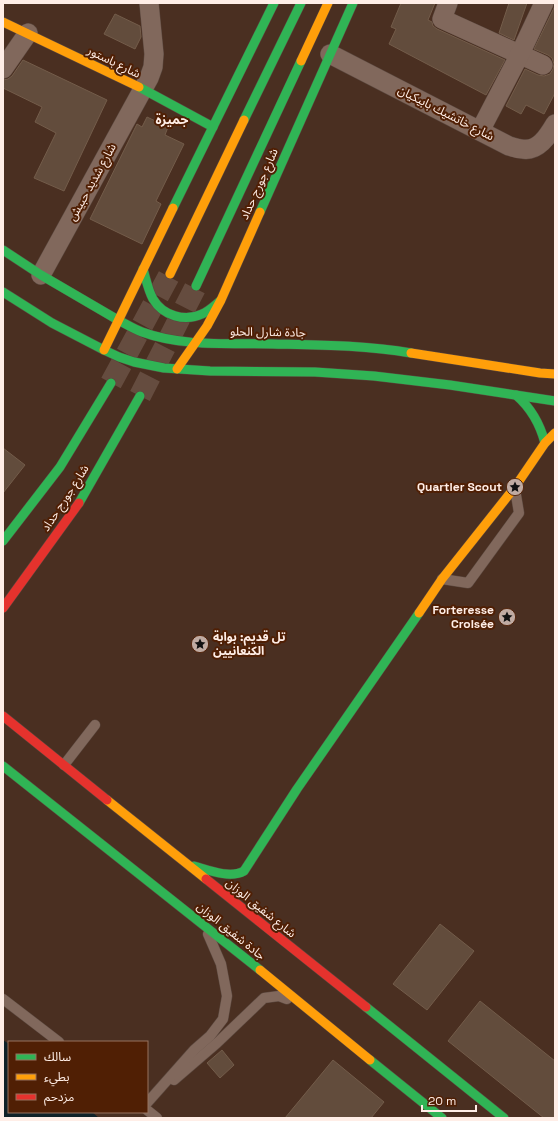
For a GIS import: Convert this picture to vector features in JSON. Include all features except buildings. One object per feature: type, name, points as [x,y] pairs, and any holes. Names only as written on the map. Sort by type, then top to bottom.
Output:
[{"type":"main road","points":[[104,350],[274,3]]},
{"type":"main road","points":[[170,274],[301,3]]},
{"type":"main road","name":"شارع جورج حداد","points":[[196,286],[328,3]]},
{"type":"main road","name":"شارع جورج حداد","points":[[177,369],[207,326],[221,300],[353,3]]},
{"type":"main road","name":"شارع باستور","points":[[3,22],[142,89],[213,127]]},
{"type":"main road","name":"جادة شارل الحلو","points":[[3,250],[41,275],[118,320],[142,332],[167,339],[195,343],[335,345],[366,347],[555,374]]},
{"type":"main road","points":[[143,269],[153,298],[158,306],[167,313],[179,317],[190,318],[209,311],[221,300]]},
{"type":"main road","points":[[3,292],[52,323],[104,350],[140,363],[164,368],[342,374],[464,386],[555,401]]},
{"type":"main road","name":"شارع جورج حداد","points":[[3,541],[60,467],[111,383]]},
{"type":"main road","points":[[516,395],[525,402],[536,418],[545,443]]},
{"type":"main road","name":"شارع جورج حداد","points":[[3,608],[77,506],[140,396]]},
{"type":"main road","points":[[187,864],[230,874],[241,872],[248,865],[297,789],[442,579],[514,487],[545,443],[555,432]]},
{"type":"main road","name":"شارع شفيق الوزان","points":[[3,716],[504,1118]]},
{"type":"main road","name":"جادة شفيق الوزان","points":[[3,766],[204,925],[442,1118]]},
{"type":"street","name":"شارع شديد حبيش","points":[[41,275],[149,78],[153,67],[154,54],[149,3]]},
{"type":"street","points":[[448,3],[442,19],[543,65]]},
{"type":"street","points":[[480,131],[520,54],[544,3]]},
{"type":"street","points":[[3,69],[28,34]]},
{"type":"street","name":"شارع خاتشيك بابيكيان","points":[[330,54],[509,146],[523,150],[536,147],[543,142],[555,124]]},
{"type":"lane","points":[[442,579],[468,583],[519,513],[514,487]]},
{"type":"lane","points":[[64,765],[95,725]]},
{"type":"lane","points":[[148,1103],[194,1050],[210,1036],[223,1018],[227,996],[221,964],[204,925]]},
{"type":"lane","points":[[148,1103],[201,1057],[264,998],[279,996],[303,1005]]},
{"type":"lane","points":[[3,999],[58,1041]]},
{"type":"lane","points":[[148,1111],[157,1118]]},
{"type":"water","points":[[3,1040],[8,1043],[8,1113],[93,1113],[99,1118],[3,1118]]},
{"type":"tunnel","points":[[111,383],[170,274]]},
{"type":"tunnel","points":[[140,396],[196,286]]},
{"type":"traffic: fast","points":[[173,208],[274,3]]},
{"type":"traffic: fast","points":[[244,120],[301,3]]},
{"type":"traffic: fast","points":[[260,212],[353,3]]},
{"type":"traffic: fast","points":[[196,286],[301,61]]},
{"type":"traffic: fast","points":[[139,87],[213,127]]},
{"type":"traffic: fast","points":[[3,250],[41,275],[118,320]]},
{"type":"traffic: fast","points":[[143,269],[148,288],[157,305],[162,310],[175,316],[189,317],[202,314],[220,301]]},
{"type":"traffic: fast","points":[[3,292],[52,323],[104,350]]},
{"type":"traffic: fast","points":[[118,320],[142,332],[158,337],[190,342],[342,346],[376,348],[411,353]]},
{"type":"traffic: fast","points":[[104,350],[134,362],[164,368],[210,371],[315,372],[374,376],[450,385],[555,401]]},
{"type":"traffic: fast","points":[[3,541],[60,467],[111,383]]},
{"type":"traffic: fast","points":[[516,395],[526,405],[534,417],[545,443]]},
{"type":"traffic: fast","points":[[79,503],[140,396]]},
{"type":"traffic: fast","points":[[194,866],[226,874],[244,871],[297,789],[419,613]]},
{"type":"traffic: fast","points":[[3,766],[260,970]]},
{"type":"traffic: fast","points":[[366,1007],[504,1118]]},
{"type":"traffic: fast","points":[[370,1060],[442,1118]]},
{"type":"traffic: slow","points":[[301,61],[328,3]]},
{"type":"traffic: slow","points":[[3,22],[139,87]]},
{"type":"traffic: slow","points":[[170,274],[244,120]]},
{"type":"traffic: slow","points":[[104,350],[173,208]]},
{"type":"traffic: slow","points":[[177,369],[207,326],[221,300],[260,212]]},
{"type":"traffic: slow","points":[[411,353],[555,374]]},
{"type":"traffic: slow","points":[[419,613],[442,579],[515,487],[545,443],[555,433]]},
{"type":"traffic: slow","points":[[107,800],[206,879]]},
{"type":"traffic: slow","points":[[260,970],[370,1060]]},
{"type":"traffic: jam","points":[[3,608],[79,503]]},
{"type":"traffic: jam","points":[[3,716],[107,800]]},
{"type":"traffic: jam","points":[[206,879],[366,1007]]},
{"type":"place","name":"Quartier Scout","points":[[515,487]]},
{"type":"place","name":"Forteresse Croisée","points":[[507,617]]},
{"type":"place","name":"تل قديم: بوابة الكنعانيين","points":[[200,644]]},
{"type":"district","name":"جميزة","points":[[172,119]]}]
